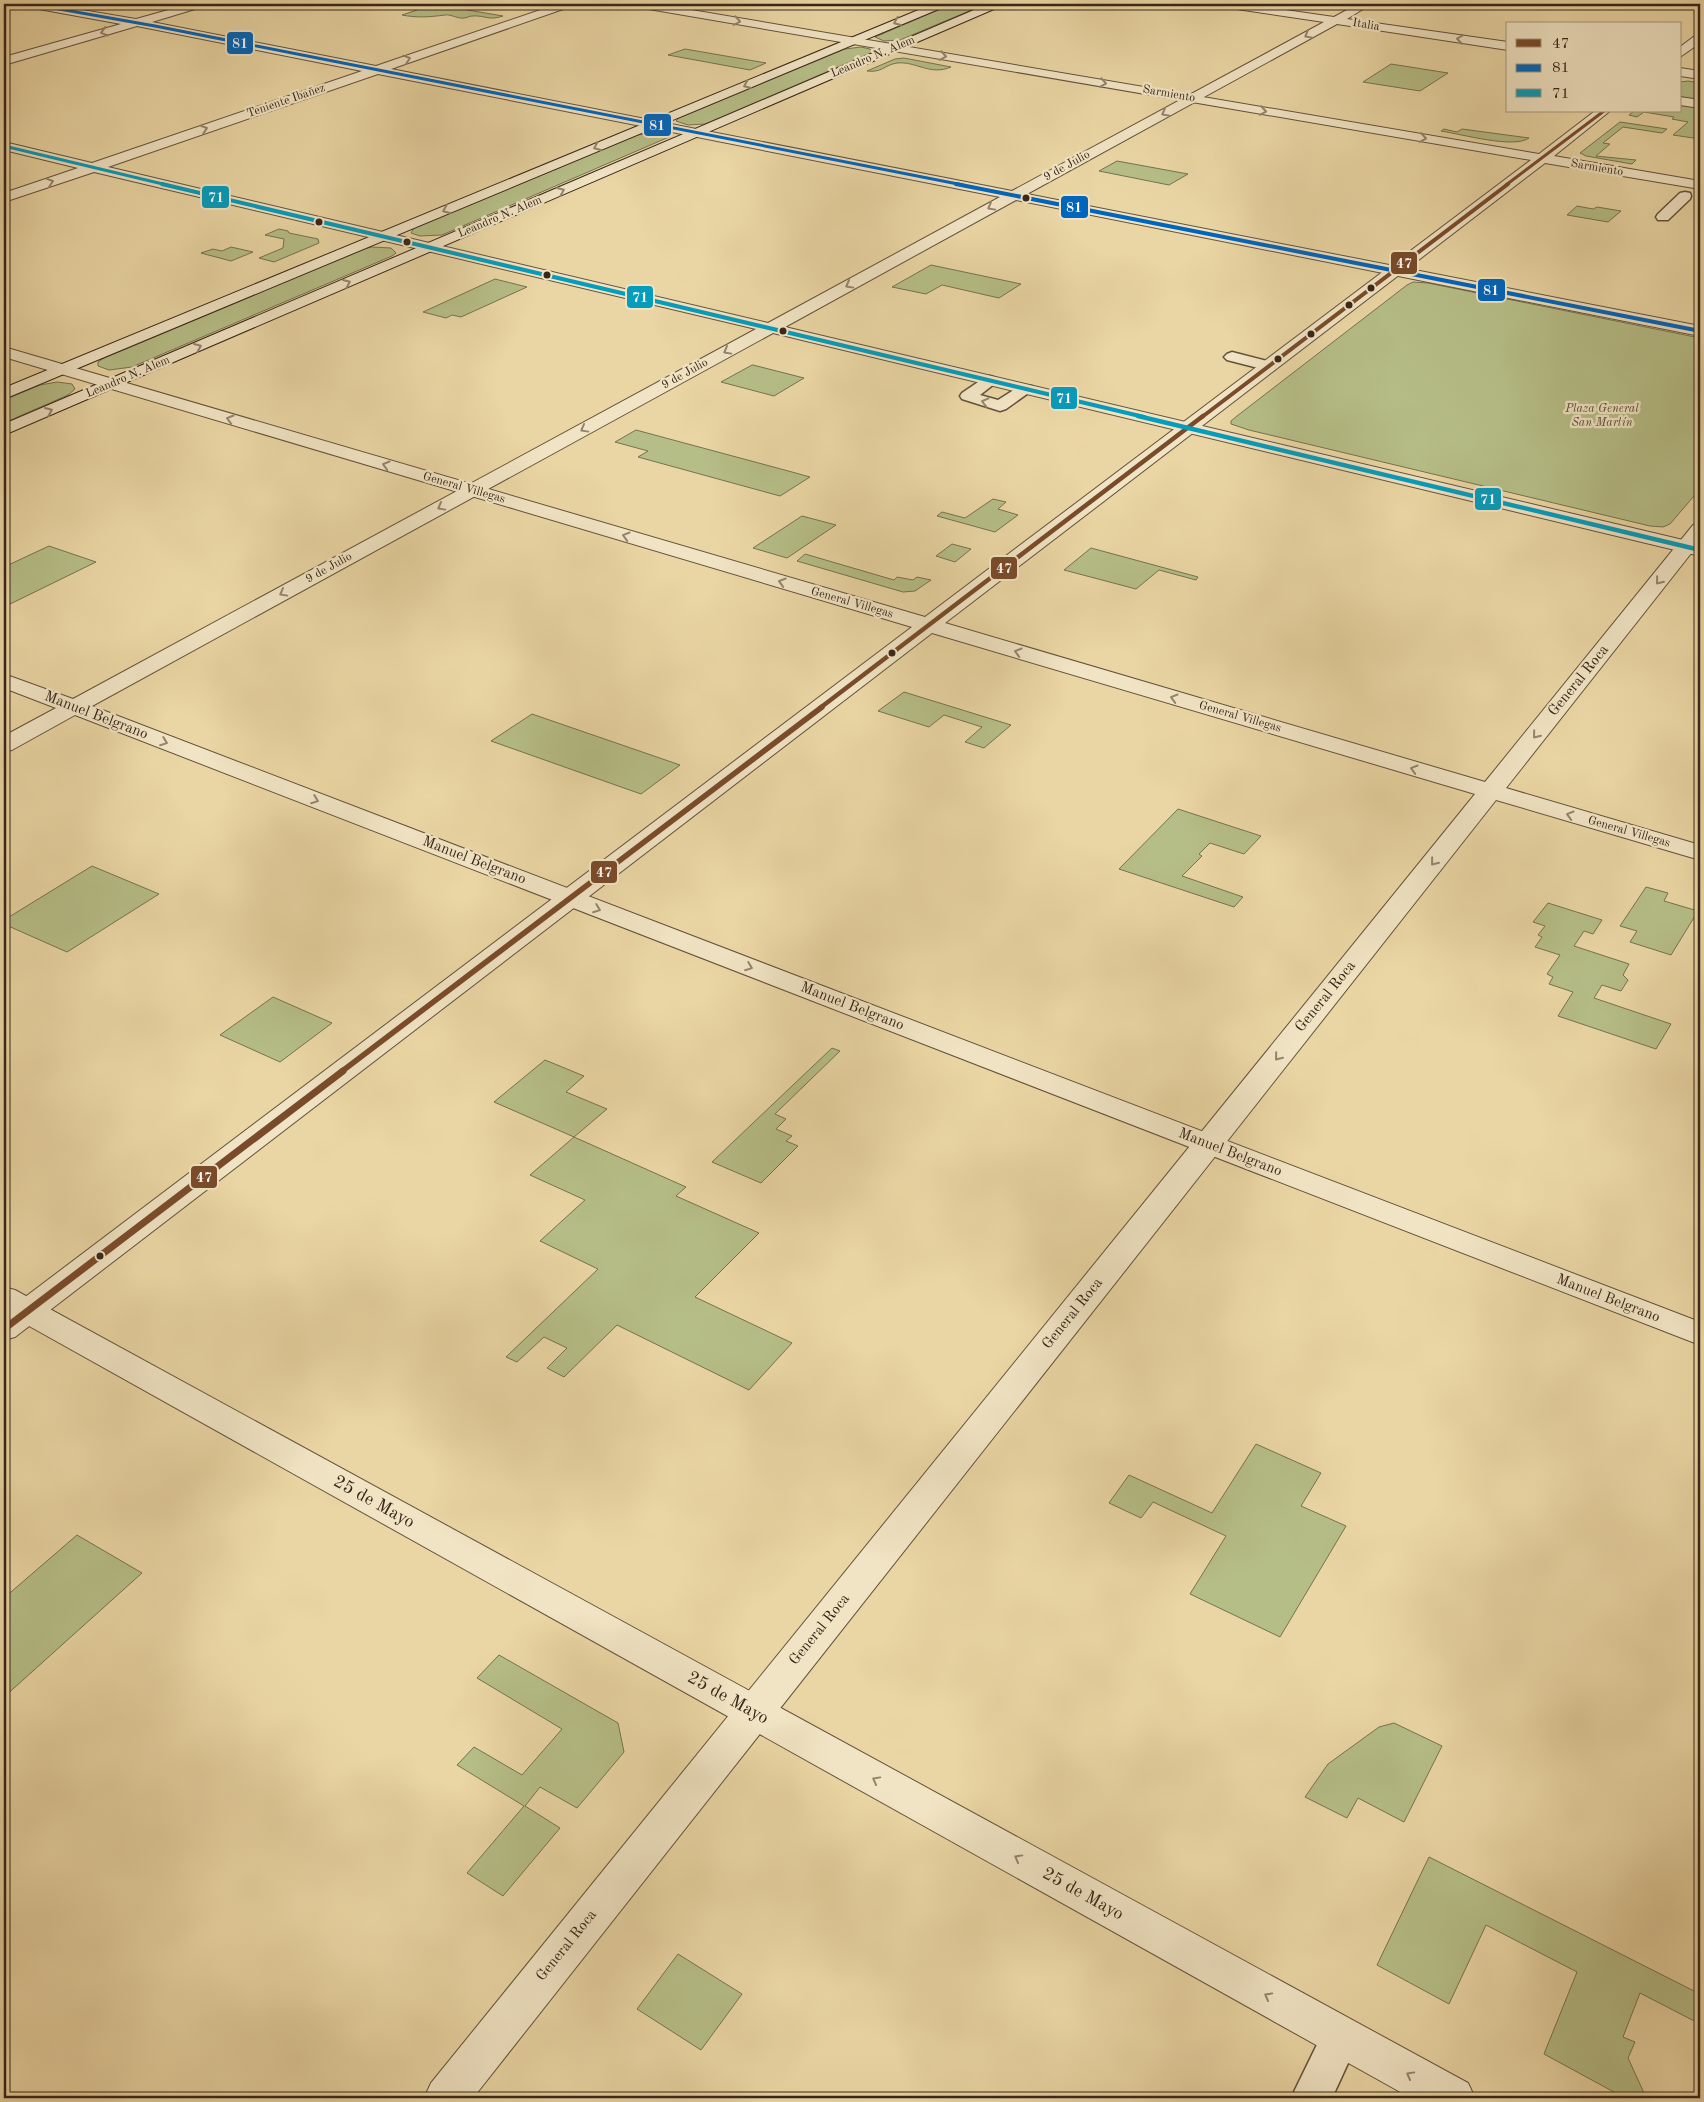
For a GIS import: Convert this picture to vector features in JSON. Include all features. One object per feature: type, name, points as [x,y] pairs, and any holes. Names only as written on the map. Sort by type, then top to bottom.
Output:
[{"type":"street","points":[[28,4],[377,70],[1700,331]]},
{"type":"street","points":[[4,61],[201,4]]},
{"type":"street","name":"Teniente Ibañez","points":[[4,198],[568,4]]},
{"type":"street","name":"Sarmiento","points":[[637,4],[1543,158],[1693,190]]},
{"type":"street","name":"Leandro N. Alem","points":[[4,394],[942,4]]},
{"type":"street","name":"Leandro N. Alem","points":[[4,430],[997,4]]},
{"type":"street","name":"Italia","points":[[1223,4],[1506,46]]},
{"type":"street","name":"9 de Julio","points":[[4,745],[1366,4]]},
{"type":"street","points":[[1682,52],[1700,38]]},
{"type":"street","points":[[1682,72],[1700,75]]},
{"type":"street","points":[[1682,101],[1700,104]]},
{"type":"street","points":[[12,1312],[570,898],[1603,112]]},
{"type":"street","points":[[4,146],[1188,428],[1695,542]]},
{"type":"street","name":"General Villegas","points":[[4,352],[1700,853]]},
{"type":"street","name":"General Roca","points":[[446,2098],[1490,791],[1695,542]]},
{"type":"street","name":"Manuel Belgrano","points":[[4,680],[1700,1334]]},
{"type":"street","name":"25 de Mayo","points":[[12,1312],[754,1712],[1453,2098]]},
{"type":"lane","points":[[1662,217],[1693,190]]},
{"type":"lane","points":[[1232,357],[1270,366]]},
{"type":"lane","points":[[990,381],[968,396],[1000,406],[1026,389]]},
{"type":"lane","points":[[1311,2098],[1341,2037]]},
{"type":"green space","points":[[420,4],[432,4],[503,16],[494,18],[472,16],[462,18],[447,15],[413,17],[402,15],[417,10],[407,8]]},
{"type":"green space","points":[[952,4],[986,4],[900,40],[884,41],[875,37]]},
{"type":"green space","points":[[861,47],[870,49],[873,52],[705,124],[688,125],[676,121],[679,118],[845,49]]},
{"type":"green space","points":[[685,49],[766,63],[750,70],[668,55]]},
{"type":"green space","points":[[904,58],[951,67],[936,70],[897,63],[880,70],[867,71],[895,59]]},
{"type":"green space","points":[[1391,64],[1448,73],[1420,91],[1363,82]]},
{"type":"green space","points":[[1682,82],[1700,83],[1700,139],[1673,135],[1688,122],[1672,119],[1674,117],[1644,112],[1682,112]]},
{"type":"green space","points":[[1633,112],[1644,112],[1637,117],[1629,115]]},
{"type":"green space","points":[[1620,122],[1667,129],[1662,133],[1623,127],[1603,143],[1610,144],[1596,156],[1636,160],[1632,164],[1586,156],[1580,153]]},
{"type":"green space","points":[[1444,129],[1457,132],[1462,129],[1529,138],[1522,141],[1500,141],[1441,131]]},
{"type":"green space","points":[[657,132],[669,137],[442,235],[420,236],[411,233],[414,228],[638,135]]},
{"type":"green space","points":[[1117,161],[1188,174],[1169,185],[1099,171]]},
{"type":"green space","points":[[1577,206],[1621,211],[1608,222],[1567,215]]},
{"type":"green space","points":[[279,229],[318,239],[319,243],[274,262],[259,258],[283,248],[284,239],[265,235]]},
{"type":"green space","points":[[231,247],[253,252],[231,261],[201,253],[213,249],[222,251]]},
{"type":"green space","points":[[372,247],[391,248],[396,253],[132,367],[109,370],[98,366],[98,362],[104,358],[363,249]]},
{"type":"green space","points":[[931,265],[1021,284],[999,298],[942,285],[926,294],[892,287]]},
{"type":"green space","points":[[495,279],[527,287],[461,317],[452,315],[446,318],[423,312]]},
{"type":"green space","name":"Plaza General San Martín","points":[[1413,282],[1428,283],[1700,338],[1700,489],[1670,524],[1663,527],[1650,526],[1249,430],[1231,424],[1231,421],[1237,416]]},
{"type":"green space","points":[[752,365],[804,378],[774,396],[721,382]]},
{"type":"green space","points":[[57,382],[72,384],[75,389],[68,395],[4,423],[4,400],[40,385]]},
{"type":"green space","points":[[636,430],[810,477],[780,496],[638,457],[648,451],[615,442]]},
{"type":"green space","points":[[993,499],[1006,502],[998,509],[1018,515],[995,532],[937,516],[942,512],[965,518]]},
{"type":"green space","points":[[802,516],[836,525],[787,558],[753,548]]},
{"type":"green space","points":[[952,544],[971,549],[955,562],[936,556]]},
{"type":"green space","points":[[49,546],[96,562],[4,607],[4,567]]},
{"type":"green space","points":[[1091,548],[1198,577],[1196,580],[1159,570],[1136,589],[1064,570]]},
{"type":"green space","points":[[805,554],[894,580],[897,577],[913,580],[917,577],[931,580],[915,591],[903,592],[797,561]]},
{"type":"green space","points":[[904,692],[1011,725],[984,748],[965,742],[982,727],[944,715],[929,727],[878,711]]},
{"type":"green space","points":[[532,714],[680,765],[641,794],[491,741]]},
{"type":"green space","points":[[1178,809],[1261,836],[1244,854],[1210,843],[1199,854],[1202,856],[1182,876],[1243,897],[1234,907],[1119,869]]},
{"type":"green space","points":[[92,866],[159,894],[67,952],[6,925],[4,926],[4,920]]},
{"type":"green space","points":[[1646,887],[1668,893],[1664,901],[1698,911],[1671,955],[1630,942],[1637,931],[1620,926]]},
{"type":"green space","points":[[1548,903],[1602,920],[1593,934],[1584,931],[1574,946],[1629,964],[1623,975],[1628,980],[1621,991],[1602,985],[1594,998],[1671,1024],[1656,1049],[1558,1016],[1573,992],[1549,984],[1553,977],[1547,974],[1560,955],[1535,947],[1542,937],[1538,935],[1545,926],[1533,922]]},
{"type":"green space","points":[[273,997],[332,1023],[280,1062],[220,1035]]},
{"type":"green space","points":[[832,1048],[840,1051],[775,1114],[786,1119],[776,1129],[792,1136],[786,1141],[798,1146],[761,1183],[712,1162]]},
{"type":"green space","points":[[545,1060],[584,1076],[566,1092],[607,1109],[574,1137],[494,1102]]},
{"type":"green space","points":[[574,1137],[686,1187],[676,1196],[759,1233],[695,1297],[792,1343],[749,1390],[617,1325],[564,1377],[547,1368],[567,1348],[544,1337],[517,1362],[506,1357],[598,1269],[540,1241],[585,1200],[530,1175]]},
{"type":"green space","points":[[1256,1444],[1321,1473],[1301,1506],[1346,1526],[1280,1637],[1190,1594],[1226,1536],[1153,1502],[1141,1518],[1109,1503],[1129,1475],[1212,1513]]},
{"type":"green space","points":[[77,1535],[142,1573],[4,1697],[4,1598]]},
{"type":"green space","points":[[499,1655],[618,1723],[624,1752],[577,1808],[540,1787],[525,1806],[560,1828],[503,1896],[467,1873],[524,1806],[457,1765],[474,1747],[522,1775],[562,1729],[477,1678]]},
{"type":"green space","points":[[1394,1723],[1442,1746],[1404,1822],[1358,1798],[1347,1818],[1305,1797],[1328,1764],[1379,1727]]},
{"type":"green space","points":[[1429,1857],[1700,1994],[1700,2024],[1640,1993],[1623,2037],[1635,2042],[1628,2058],[1644,2093],[1653,2098],[1625,2098],[1544,2054],[1577,1972],[1486,1925],[1449,2004],[1377,1965]]},
{"type":"green space","points":[[678,1954],[742,1994],[701,2050],[637,2009]]},
{"type":"transit line","name":"81","points":[[31,4],[155,26],[1700,331]]},
{"type":"transit line","name":"47","points":[[4,1329],[1603,112]]},
{"type":"transit line","name":"71","points":[[4,146],[1700,550]]}]
